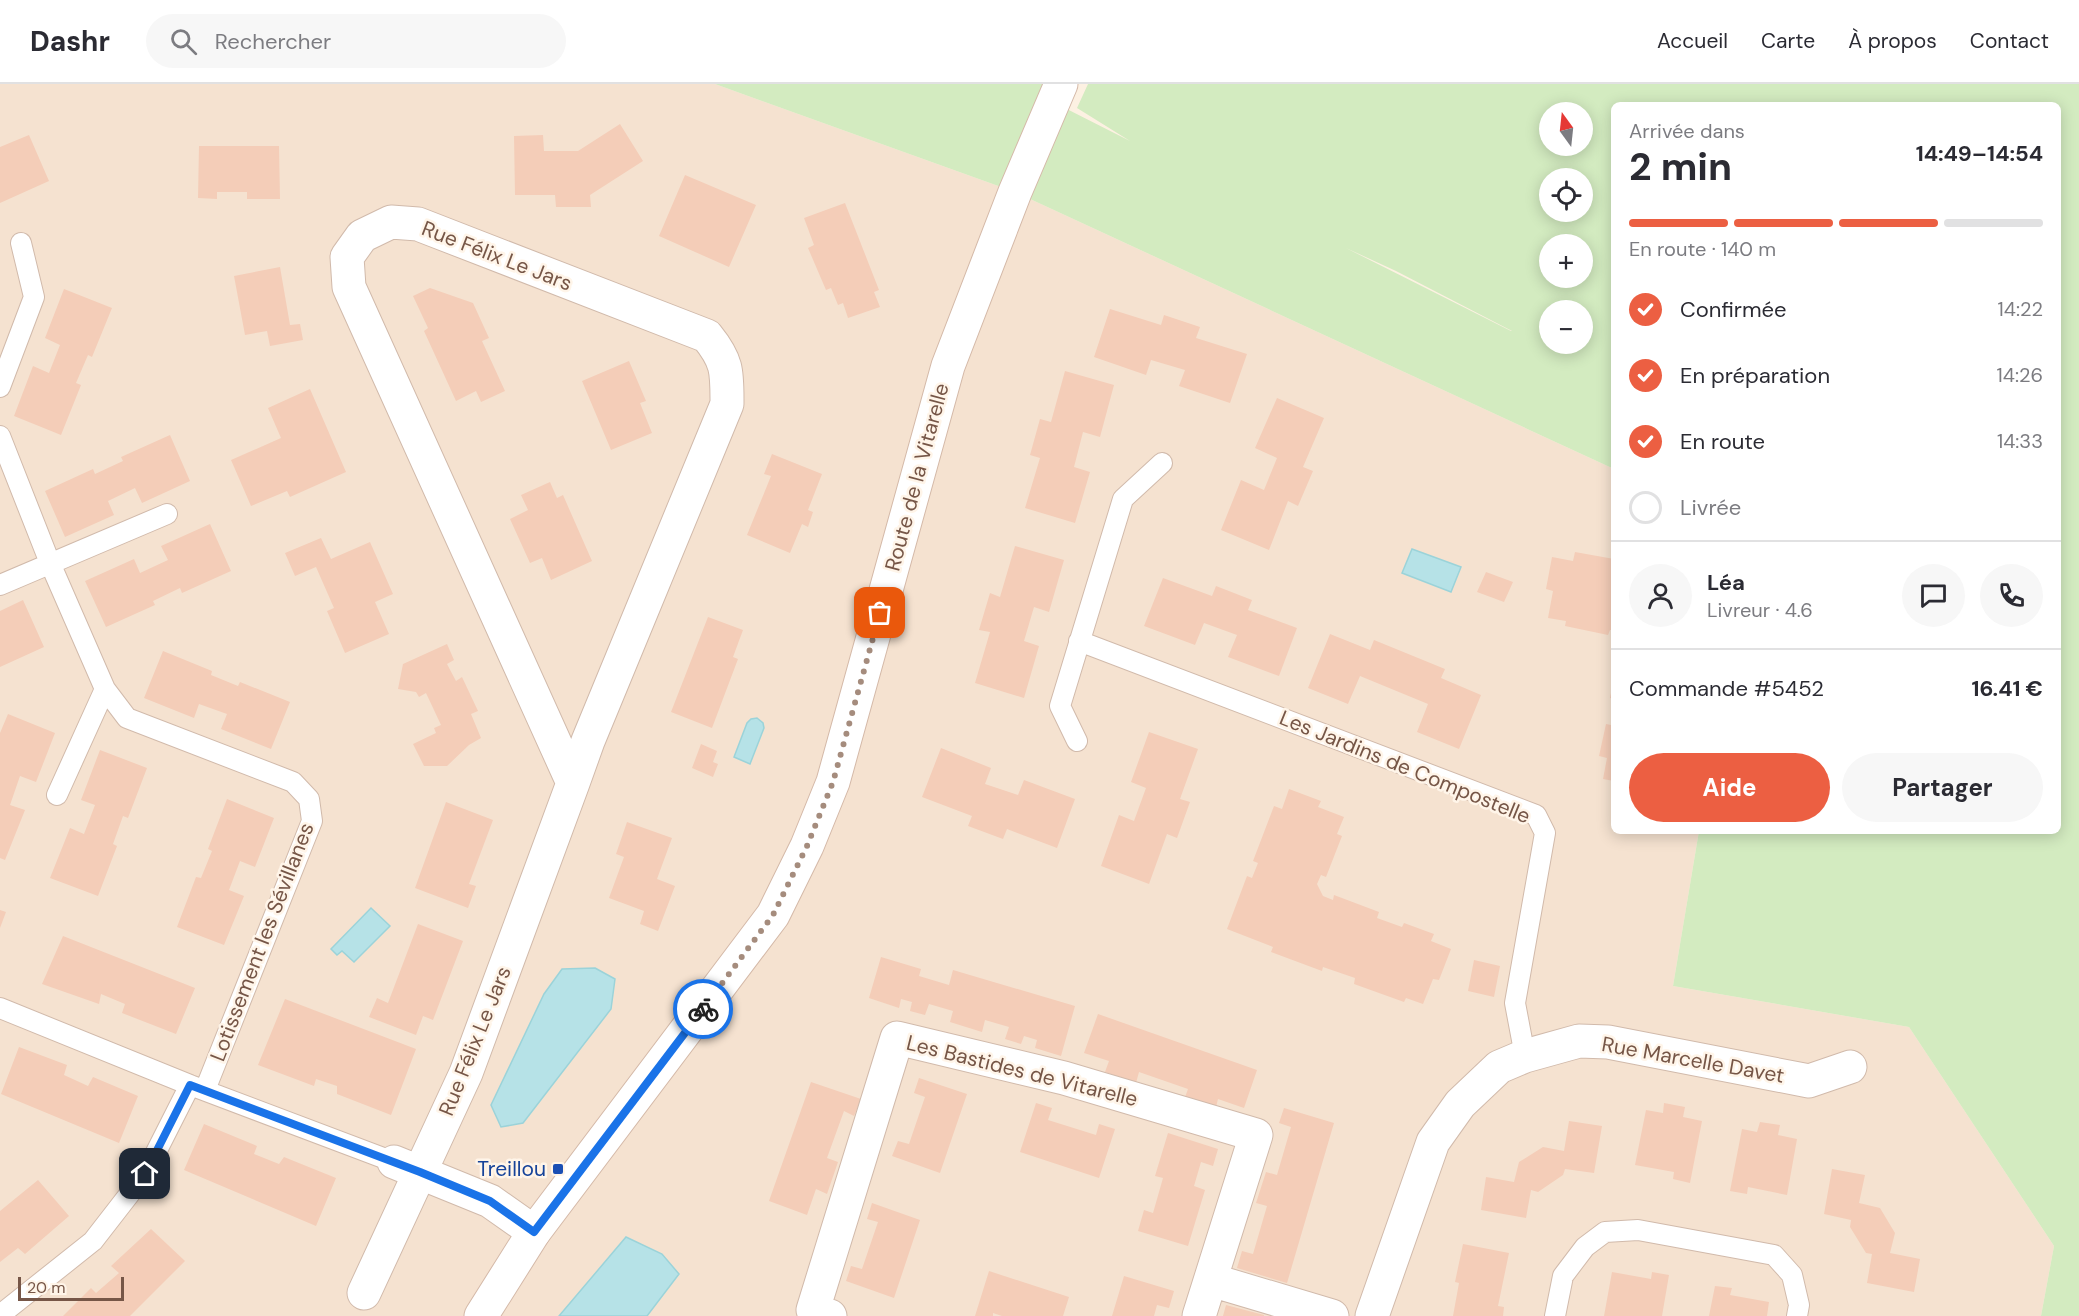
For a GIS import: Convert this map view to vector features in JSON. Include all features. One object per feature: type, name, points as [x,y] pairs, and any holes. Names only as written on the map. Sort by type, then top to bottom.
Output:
[{"type":"street","name":"Route de la Vitarelle","points":[[481,1316],[534,1232],[773,915],[807,846],[833,782],[948,366],[1015,192],[1061,84]]},
{"type":"street","name":"Rue Félix Le Jars","points":[[364,1293],[407,1167],[466,1073],[573,783],[588,741],[727,405],[727,373],[722,354],[707,336],[418,224],[391,222],[362,236],[347,257],[349,286],[573,783]]},
{"type":"street","name":"Les Bastides de Vitarelle","points":[[830,1316],[813,1310],[897,1038],[1064,1078],[1256,1135],[1199,1316]]},
{"type":"street","name":"Rue Marcelle Davet","points":[[1372,1316],[1433,1142],[1460,1104],[1499,1067],[1525,1056],[1579,1041],[1608,1042],[1809,1081],[1850,1067]]},
{"type":"street","points":[[407,1167],[490,1201],[534,1232]]},
{"type":"street","points":[[1211,1280],[1332,1316]]},
{"type":"lane","points":[[0,387],[34,297],[21,243]]},
{"type":"lane","name":"Lotissement les Sévillanes","points":[[0,436],[50,563],[105,689],[127,718],[293,782],[309,799],[312,821],[197,1088],[145,1174],[93,1241],[0,1315]]},
{"type":"lane","points":[[1077,741],[1060,706],[1079,641],[1123,499],[1162,463]]},
{"type":"lane","points":[[0,585],[166,514]]},
{"type":"lane","name":"Les Jardins de Compostelle","points":[[1079,641],[1536,816],[1545,833],[1515,1003],[1525,1056]]},
{"type":"lane","points":[[57,795],[105,689]]},
{"type":"lane","points":[[0,1008],[197,1088],[407,1167]]},
{"type":"lane","points":[[1555,1316],[1563,1276],[1585,1247],[1605,1232],[1638,1230],[1774,1255],[1792,1275],[1799,1305],[1797,1316]]},
{"type":"shaded area","points":[[0,84],[715,84],[1015,192],[1611,468],[1611,834],[1698,834],[1673,986],[1909,1027],[2054,1246],[2041,1316],[0,1316]]},
{"type":"green space","points":[[715,84],[1060,84],[1053,102],[1130,141],[1077,108],[1088,84],[2079,84],[2079,1316],[2041,1316],[2054,1246],[1909,1027],[1673,986],[1698,834],[2061,834],[2061,102],[1611,102],[1611,468],[1015,192]],"holes":[[[1346,248],[1396,271],[1512,331],[1511,331]]]},
{"type":"water","points":[[1412,549],[1461,567],[1451,592],[1402,573]]},
{"type":"water","points":[[757,718],[763,723],[764,728],[750,764],[734,757],[747,723]]},
{"type":"water","points":[[371,908],[390,926],[354,962],[342,951],[337,955],[331,949]]},
{"type":"water","points":[[595,968],[615,979],[611,1009],[523,1123],[501,1127],[491,1105],[544,994],[562,969]]},
{"type":"water","points":[[626,1237],[662,1254],[679,1274],[647,1316],[559,1316]]},
{"type":"building","points":[[620,124],[643,161],[590,195],[591,207],[556,207],[555,195],[515,195],[514,136],[543,135],[544,151],[578,151]]},
{"type":"building","points":[[29,135],[49,181],[0,203],[0,147]]},
{"type":"building","points":[[199,146],[279,146],[280,199],[247,199],[247,192],[217,192],[217,199],[198,198]]},
{"type":"building","points":[[685,175],[756,205],[729,267],[659,236]]},
{"type":"building","points":[[845,203],[879,290],[874,292],[880,307],[848,318],[843,303],[838,305],[831,288],[826,290],[808,248],[814,245],[804,218]]},
{"type":"building","points":[[280,267],[290,325],[300,324],[303,340],[270,346],[267,331],[245,335],[234,276]]},
{"type":"building","points":[[430,288],[473,303],[489,338],[482,341],[505,391],[481,402],[476,391],[456,401],[424,331],[428,328],[413,296]]},
{"type":"building","points":[[64,289],[112,308],[92,357],[88,355],[76,383],[81,385],[61,435],[14,416],[33,366],[49,373],[60,345],[45,338]]},
{"type":"building","points":[[1110,309],[1161,325],[1164,315],[1200,327],[1196,338],[1247,354],[1230,403],[1179,386],[1185,370],[1151,360],[1146,375],[1094,357]]},
{"type":"building","points":[[629,361],[646,401],[640,403],[652,433],[611,450],[582,381]]},
{"type":"building","points":[[1065,371],[1114,385],[1100,437],[1083,432],[1074,467],[1090,472],[1075,523],[1025,508],[1040,458],[1030,455],[1040,419],[1051,422]]},
{"type":"building","points":[[310,389],[346,472],[290,497],[287,491],[251,506],[231,460],[281,438],[268,408]]},
{"type":"building","points":[[1277,398],[1324,418],[1303,467],[1313,471],[1298,506],[1288,501],[1269,550],[1221,530],[1241,480],[1264,490],[1277,458],[1255,448]]},
{"type":"building","points":[[170,435],[190,481],[142,503],[135,488],[108,501],[114,515],[65,537],[45,491],[93,469],[95,474],[123,461],[121,457]]},
{"type":"building","points":[[772,454],[822,474],[808,510],[813,512],[808,527],[802,524],[790,553],[747,535],[771,476],[764,474]]},
{"type":"building","points":[[550,482],[557,498],[563,495],[592,561],[551,580],[542,558],[530,563],[510,519],[528,510],[521,495]]},
{"type":"building","points":[[210,524],[231,571],[182,593],[180,588],[153,601],[155,605],[106,627],[85,581],[134,559],[140,573],[168,560],[161,546]]},
{"type":"building","points":[[321,538],[331,559],[370,542],[393,594],[375,602],[389,634],[345,653],[327,611],[334,608],[316,567],[295,576],[285,553]]},
{"type":"building","points":[[1015,546],[1064,560],[1049,612],[1034,607],[1024,641],[1039,646],[1024,698],[975,683],[990,632],[979,630],[990,593],[1000,597]]},
{"type":"building","points":[[1575,552],[1611,558],[1611,630],[1608,635],[1565,626],[1566,621],[1548,618],[1553,591],[1546,589],[1552,557],[1573,561]]},
{"type":"building","points":[[1486,572],[1513,582],[1504,602],[1477,592]]},
{"type":"building","points":[[1163,578],[1212,596],[1216,586],[1252,600],[1248,610],[1297,628],[1279,676],[1228,657],[1237,635],[1204,623],[1195,645],[1144,626]]},
{"type":"building","points":[[23,600],[44,647],[0,667],[0,611]]},
{"type":"building","points":[[708,617],[743,630],[733,657],[738,659],[712,728],[671,712]]},
{"type":"building","points":[[1330,634],[1370,650],[1374,640],[1445,669],[1441,678],[1481,695],[1459,749],[1417,732],[1428,704],[1360,676],[1348,704],[1308,688]]},
{"type":"building","points":[[447,644],[454,660],[447,664],[456,681],[462,677],[478,711],[471,714],[481,738],[469,745],[447,766],[424,766],[413,744],[436,733],[434,728],[441,725],[426,693],[419,697],[416,692],[398,689],[403,664]]},
{"type":"building","points":[[163,651],[212,671],[211,675],[238,686],[240,682],[290,702],[271,749],[221,729],[227,714],[199,704],[194,718],[144,698]]},
{"type":"building","points":[[8,714],[55,733],[36,782],[20,776],[10,805],[25,810],[5,860],[0,858],[0,733]]},
{"type":"building","points":[[1606,724],[1611,725],[1611,780],[1603,779],[1607,758],[1599,756]]},
{"type":"building","points":[[1149,732],[1198,749],[1180,799],[1190,802],[1177,838],[1167,834],[1149,884],[1101,866],[1119,815],[1134,821],[1146,788],[1131,782]]},
{"type":"building","points":[[701,744],[717,751],[713,762],[718,764],[713,777],[692,768]]},
{"type":"building","points":[[941,748],[991,768],[985,784],[1018,795],[1024,780],[1075,799],[1057,848],[1007,829],[1003,839],[968,826],[972,816],[922,797]]},
{"type":"building","points":[[100,750],[147,768],[128,818],[123,816],[113,844],[117,846],[98,896],[50,878],[70,828],[84,834],[95,805],[81,800]]},
{"type":"building","points":[[1289,789],[1321,801],[1318,807],[1344,817],[1337,834],[1342,836],[1326,877],[1321,875],[1317,884],[1323,896],[1333,900],[1334,895],[1379,912],[1377,918],[1402,927],[1404,923],[1434,934],[1431,941],[1451,949],[1439,980],[1433,979],[1423,1004],[1406,998],[1404,1002],[1354,984],[1355,978],[1323,967],[1322,971],[1271,952],[1273,947],[1227,929],[1247,876],[1252,878],[1258,863],[1253,861],[1274,806],[1282,809]]},
{"type":"building","points":[[227,799],[274,818],[255,867],[240,861],[229,890],[244,896],[224,945],[177,927],[196,877],[201,878],[212,851],[208,849]]},
{"type":"building","points":[[446,802],[493,820],[469,884],[476,886],[468,908],[415,888]]},
{"type":"building","points":[[627,822],[672,838],[657,879],[675,886],[658,931],[640,924],[644,911],[609,898],[624,857],[616,854]]},
{"type":"building","points":[[0,910],[6,912],[0,928]]},
{"type":"building","points":[[418,924],[463,941],[433,1020],[423,1016],[416,1035],[369,1017],[377,998],[388,1003]]},
{"type":"building","points":[[63,936],[195,988],[176,1034],[122,1013],[125,1004],[101,994],[99,1004],[42,984]]},
{"type":"building","points":[[881,957],[921,969],[919,976],[949,985],[953,970],[1075,1006],[1061,1056],[1035,1048],[1037,1040],[1024,1036],[1021,1044],[1005,1039],[1009,1027],[985,1020],[982,1032],[950,1022],[953,1011],[929,1004],[925,1015],[910,1011],[912,1002],[901,999],[899,1008],[869,998]]},
{"type":"building","points":[[1474,960],[1500,966],[1494,997],[1468,991]]},
{"type":"building","points":[[285,999],[416,1049],[391,1115],[337,1094],[337,1086],[316,1079],[314,1086],[258,1065]]},
{"type":"building","points":[[1098,1014],[1257,1070],[1244,1108],[1218,1099],[1215,1111],[1184,1100],[1188,1089],[1139,1072],[1136,1083],[1105,1072],[1109,1061],[1084,1053]]},
{"type":"building","points":[[19,1047],[67,1065],[64,1075],[88,1086],[93,1077],[138,1096],[119,1143],[1,1094]]},
{"type":"building","points":[[919,1078],[967,1094],[940,1173],[892,1156],[898,1141],[909,1144],[925,1097],[914,1093]]},
{"type":"building","points":[[811,1082],[861,1099],[854,1116],[844,1111],[827,1158],[838,1162],[827,1194],[816,1189],[807,1215],[769,1201]]},
{"type":"building","points":[[1036,1103],[1052,1108],[1048,1120],[1096,1135],[1099,1124],[1115,1129],[1099,1178],[1020,1152]]},
{"type":"building","points":[[1664,1103],[1685,1107],[1683,1117],[1702,1121],[1690,1183],[1673,1179],[1674,1172],[1635,1165],[1646,1110],[1663,1113]]},
{"type":"building","points":[[1284,1108],[1334,1123],[1287,1283],[1237,1268],[1242,1251],[1253,1254],[1267,1206],[1256,1203],[1266,1172],[1277,1175],[1291,1127],[1279,1123]]},
{"type":"building","points":[[1569,1121],[1602,1126],[1594,1173],[1565,1169],[1563,1175],[1538,1192],[1531,1190],[1526,1218],[1481,1210],[1486,1177],[1514,1182],[1519,1162],[1543,1147],[1564,1151]]},
{"type":"building","points":[[1760,1122],[1780,1125],[1778,1135],[1797,1139],[1787,1195],[1748,1187],[1747,1194],[1730,1191],[1742,1129],[1757,1132]]},
{"type":"building","points":[[204,1124],[257,1146],[254,1154],[279,1164],[284,1157],[336,1178],[316,1226],[184,1170]]},
{"type":"building","points":[[1168,1133],[1218,1149],[1213,1166],[1201,1162],[1194,1186],[1205,1190],[1188,1246],[1138,1231],[1144,1210],[1153,1213],[1163,1178],[1155,1176]]},
{"type":"building","points":[[1832,1169],[1865,1175],[1859,1203],[1880,1208],[1895,1233],[1890,1253],[1920,1259],[1914,1292],[1867,1283],[1872,1254],[1866,1253],[1850,1227],[1851,1220],[1824,1214]]},
{"type":"building","points":[[38,1180],[69,1216],[25,1254],[18,1248],[0,1262],[0,1211]]},
{"type":"building","points":[[872,1203],[920,1220],[894,1298],[846,1281],[851,1266],[862,1269],[878,1222],[867,1219]]},
{"type":"building","points":[[151,1229],[185,1261],[130,1316],[63,1316],[91,1288],[96,1293],[119,1273],[111,1266]]},
{"type":"building","points":[[1463,1244],[1509,1253],[1498,1306],[1504,1307],[1503,1316],[1453,1316],[1459,1283],[1455,1282]]},
{"type":"building","points":[[989,1271],[1069,1297],[1063,1316],[1002,1316],[993,1313],[993,1316],[975,1316]]},
{"type":"building","points":[[1612,1272],[1651,1279],[1652,1272],[1669,1275],[1662,1316],[1604,1316]]},
{"type":"building","points":[[1124,1276],[1174,1291],[1169,1308],[1157,1305],[1154,1316],[1112,1316]]},
{"type":"building","points":[[1715,1286],[1732,1288],[1730,1295],[1769,1302],[1767,1316],[1709,1316]]},
{"type":"building","points":[[1226,1305],[1264,1315],[1264,1316],[1223,1316]]},
{"type":"way so far","points":[[703,1009],[773,915],[807,846],[833,782],[880,613]]},
{"type":"place","name":"Treillou","points":[[558,1169]]},
{"type":"route","points":[[145,1174],[190,1085],[420,1172],[490,1201],[534,1232],[703,1009]]}]
